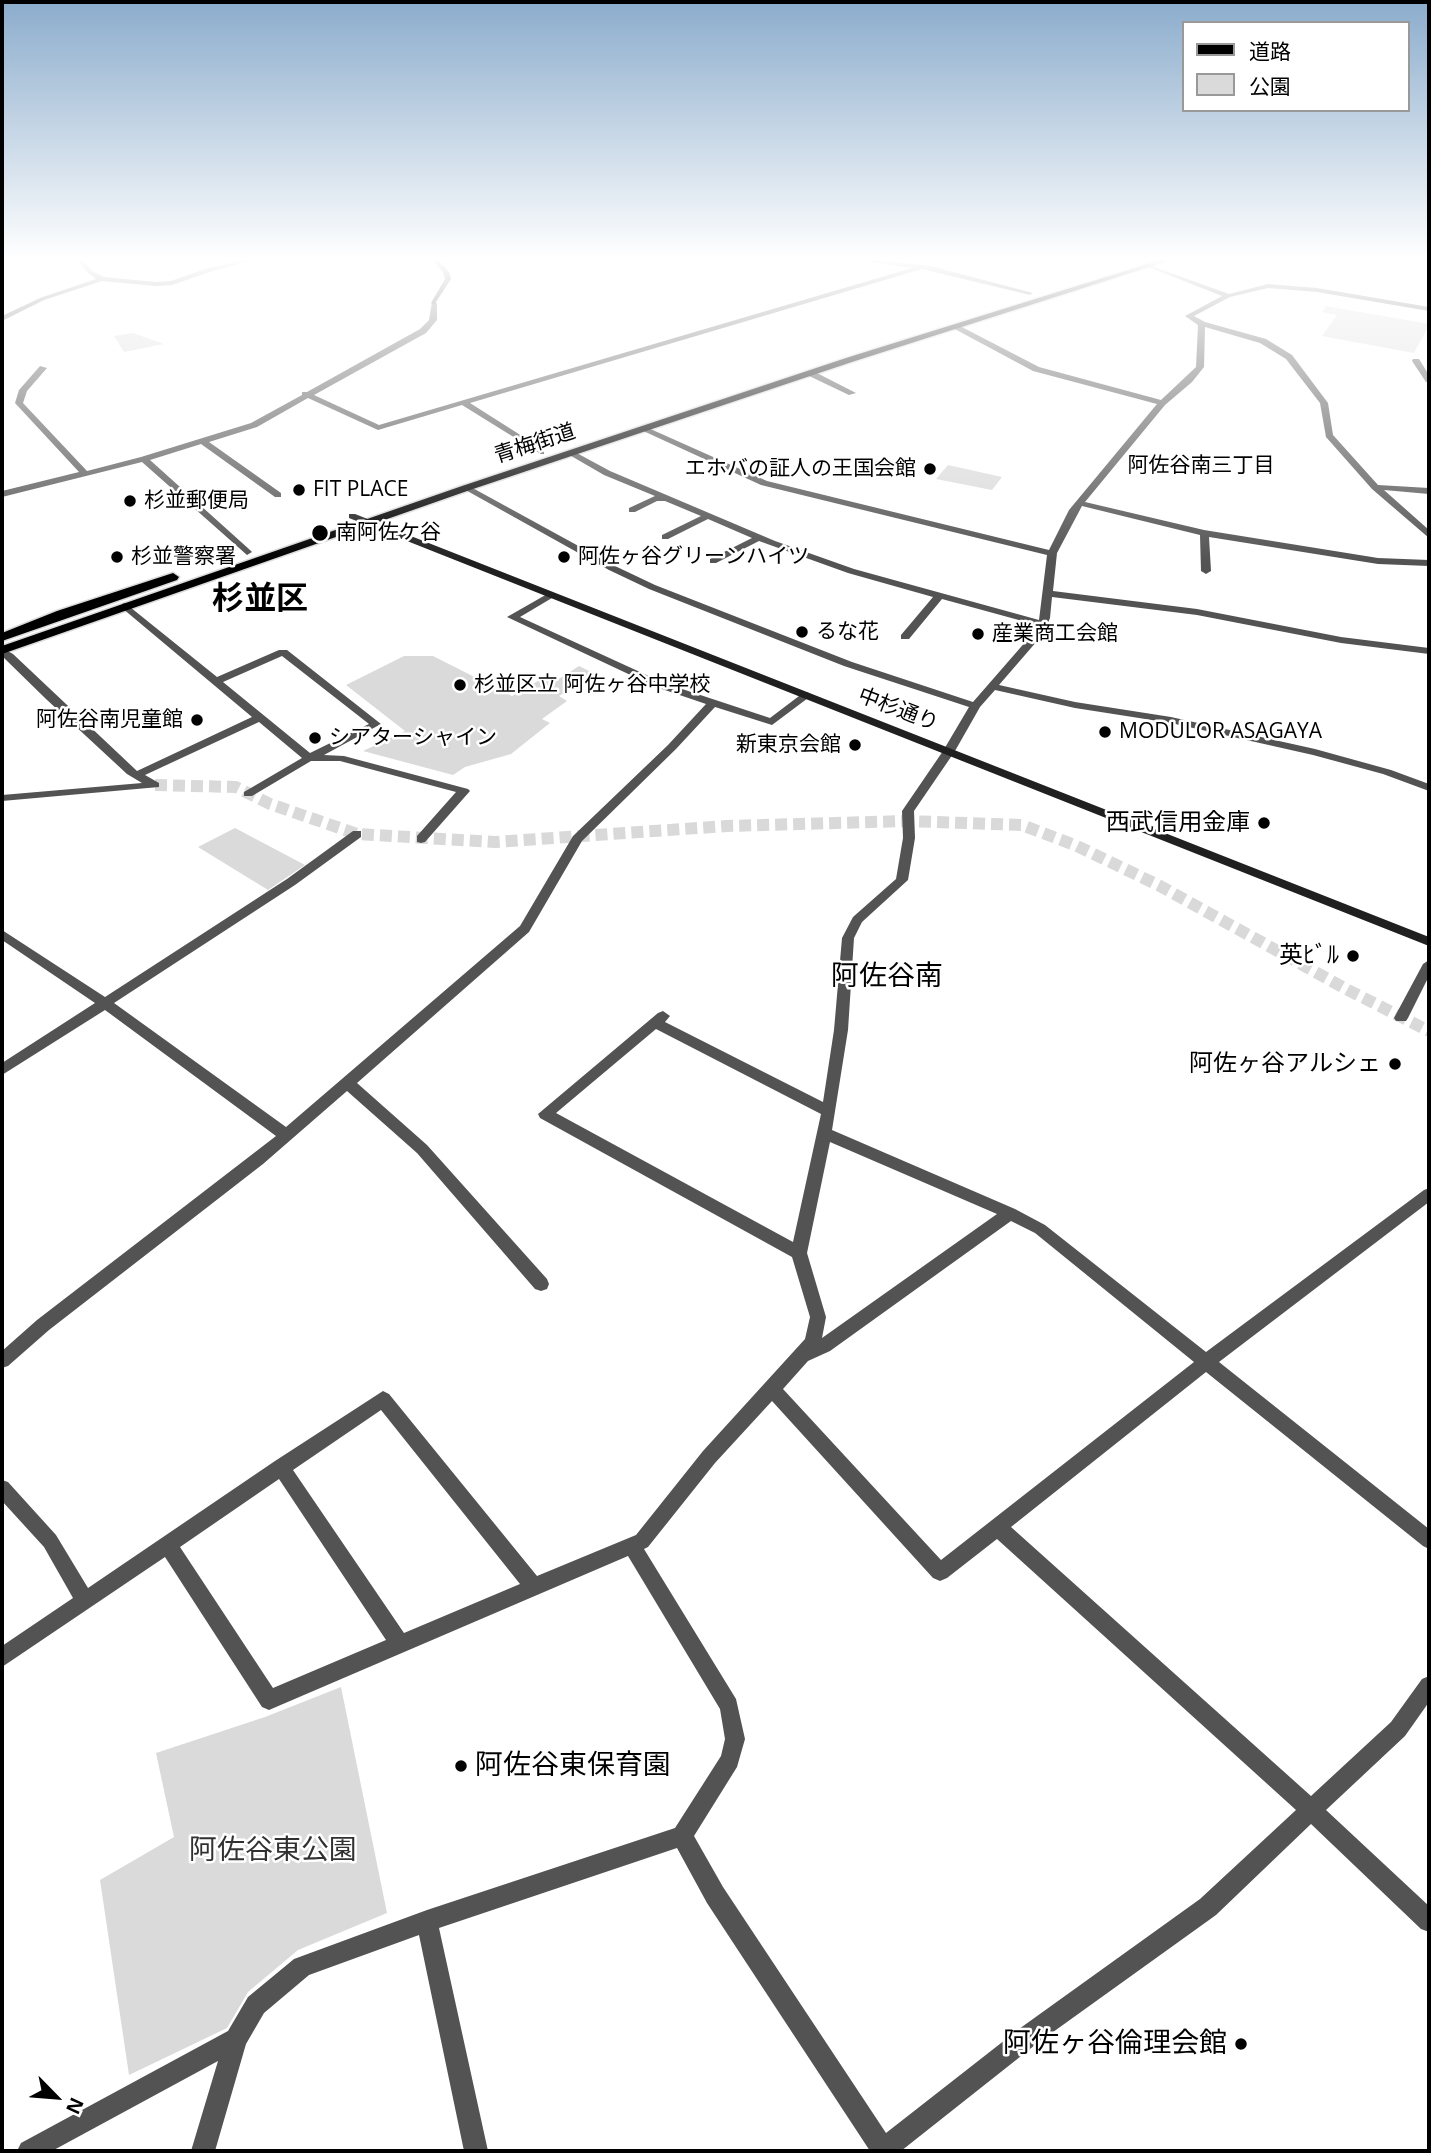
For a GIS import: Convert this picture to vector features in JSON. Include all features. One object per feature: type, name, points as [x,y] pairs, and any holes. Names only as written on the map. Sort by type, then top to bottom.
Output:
[{"type":"main road","name":"青梅街道","points":[[2,636],[541,452],[819,361]]},
{"type":"main road","name":"青梅街道","points":[[2,651],[366,521],[846,361]]},
{"type":"main road","name":"中杉通り","points":[[352,516],[1429,942]]},
{"type":"street","points":[[2,494],[144,459],[254,425],[304,394],[365,361]]},
{"type":"street","points":[[304,394],[378,428],[598,361]]},
{"type":"street","points":[[1022,361],[1037,369],[1162,403]]},
{"type":"street","points":[[167,1544],[269,1700],[642,1541],[709,1457],[813,1341],[818,1317],[799,1253],[829,1111],[841,1030],[848,938],[857,920],[902,880],[909,838],[908,811],[949,751],[975,706],[1040,633],[1052,553],[1072,512],[1099,475],[1162,403],[1189,380],[1200,366],[1200,361]]},
{"type":"street","points":[[1292,361],[1324,403],[1329,435],[1375,487],[1429,535]]},
{"type":"street","points":[[1416,361],[1429,380]]},
{"type":"street","points":[[43,368],[23,390],[19,403],[85,474]]},
{"type":"street","points":[[810,373],[852,393]]},
{"type":"street","points":[[464,404],[541,452]]},
{"type":"street","points":[[643,429],[764,482],[1052,553]]},
{"type":"street","points":[[204,442],[278,495]]},
{"type":"street","points":[[570,453],[607,473],[758,538],[851,571],[1043,624]]},
{"type":"street","points":[[144,459],[247,552]]},
{"type":"street","points":[[1375,487],[1429,491]]},
{"type":"street","points":[[466,488],[652,587],[848,664],[975,706]]},
{"type":"street","points":[[632,510],[655,499],[665,498]]},
{"type":"street","points":[[1080,503],[1204,533],[1343,557],[1429,564]]},
{"type":"street","points":[[665,537],[706,517]]},
{"type":"street","points":[[1204,533],[1206,571]]},
{"type":"street","points":[[713,561],[758,538]]},
{"type":"street","points":[[1046,593],[1198,612],[1341,640],[1429,651]]},
{"type":"street","points":[[552,595],[512,617],[660,685],[710,704],[772,722],[807,695]]},
{"type":"street","points":[[905,638],[940,596]]},
{"type":"street","points":[[125,607],[309,758],[340,758],[464,791],[421,839]]},
{"type":"street","points":[[2,651],[137,775],[155,785],[2,798]]},
{"type":"street","points":[[216,681],[283,652],[376,724],[309,758],[248,794]]},
{"type":"street","points":[[992,686],[1075,705],[1171,720],[1302,749],[1387,772],[1429,788]]},
{"type":"street","points":[[2,1361],[43,1325],[286,1135],[525,929],[576,839],[672,747],[710,704]]},
{"type":"street","points":[[137,775],[260,717]]},
{"type":"street","points":[[2,1070],[292,882],[357,834]]},
{"type":"street","points":[[3,935],[106,1004],[286,1135]]},
{"type":"street","points":[[1401,1018],[1429,964]]},
{"type":"street","points":[[799,1253],[545,1114],[659,1020],[829,1111]]},
{"type":"street","points":[[347,1083],[422,1149],[541,1284]]},
{"type":"street","points":[[824,1133],[1010,1213],[1040,1230],[1429,1540]]},
{"type":"street","points":[[772,1389],[940,1572],[1206,1363],[1429,1194]]},
{"type":"street","points":[[803,1355],[824,1346],[1010,1213]]},
{"type":"street","points":[[2,1657],[383,1399],[534,1587]]},
{"type":"street","points":[[281,1467],[400,1644]]},
{"type":"street","points":[[2,1488],[50,1541],[85,1601]]},
{"type":"street","points":[[998,1528],[1429,1920]]},
{"type":"street","points":[[203,2151],[236,2039],[256,2005],[302,1967],[427,1921],[682,1836],[730,1760],[735,1740],[729,1706],[631,1545]]},
{"type":"street","points":[[682,1836],[715,1895],[883,2151],[1027,2037],[1208,1907],[1398,1729],[1429,1686]]},
{"type":"street","points":[[427,1921],[476,2151]]},
{"type":"street","points":[[29,2151],[236,2039]]},
{"type":"green space","points":[[948,465],[1002,477],[992,490],[936,479]]},
{"type":"green space","points":[[404,656],[433,656],[512,696],[543,678],[554,682],[579,666],[595,674],[559,696],[567,701],[542,719],[550,723],[511,754],[465,767],[453,775],[363,751],[405,731],[346,685]]},
{"type":"green space","points":[[235,828],[305,865],[268,890],[198,847]]},
{"type":"green space","name":"阿佐谷東公園","points":[[341,1687],[387,1913],[298,1950],[248,1992],[227,2028],[129,2075],[100,1880],[174,1837],[156,1753],[265,1717]]},
{"type":"tunnel","points":[[155,785],[236,787],[270,804],[357,834],[495,842],[727,826],[908,821],[1022,825],[1077,846],[1160,886],[1348,990],[1429,1031]]},
{"type":"place","name":"エホバの証人の王国会館","points":[[930,469]]},
{"type":"place","name":"FIT PLACE","points":[[299,490]]},
{"type":"place","name":"杉並郵便局","points":[[130,501]]},
{"type":"place","name":"南阿佐ケ谷","points":[[320,533]]},
{"type":"place","name":"杉並警察署","points":[[117,557]]},
{"type":"place","name":"阿佐ヶ谷グリーンハイツ","points":[[564,557]]},
{"type":"place","name":"るな花","points":[[802,632]]},
{"type":"place","name":"産業商工会館","points":[[978,634]]},
{"type":"place","name":"杉並区立 阿佐ヶ谷中学校","points":[[460,685]]},
{"type":"place","name":"阿佐谷南児童館","points":[[197,720]]},
{"type":"place","name":"MODULOR ASAGAYA","points":[[1105,732]]},
{"type":"place","name":"シアターシャイン","points":[[315,738]]},
{"type":"place","name":"新東京会館","points":[[855,745]]},
{"type":"place","name":"西武信用金庫","points":[[1264,823]]},
{"type":"place","name":"英ﾋﾞﾙ","points":[[1353,956]]},
{"type":"place","name":"阿佐ヶ谷アルシェ","points":[[1395,1064]]},
{"type":"place","name":"阿佐谷東保育園","points":[[461,1766]]},
{"type":"place","name":"阿佐ヶ谷倫理会館","points":[[1241,2044]]},
{"type":"district","name":"阿佐谷南三丁目","points":[[1201,466]]},
{"type":"district","name":"杉並区","points":[[260,600]]},
{"type":"district","name":"阿佐谷南","points":[[887,977]]}]
